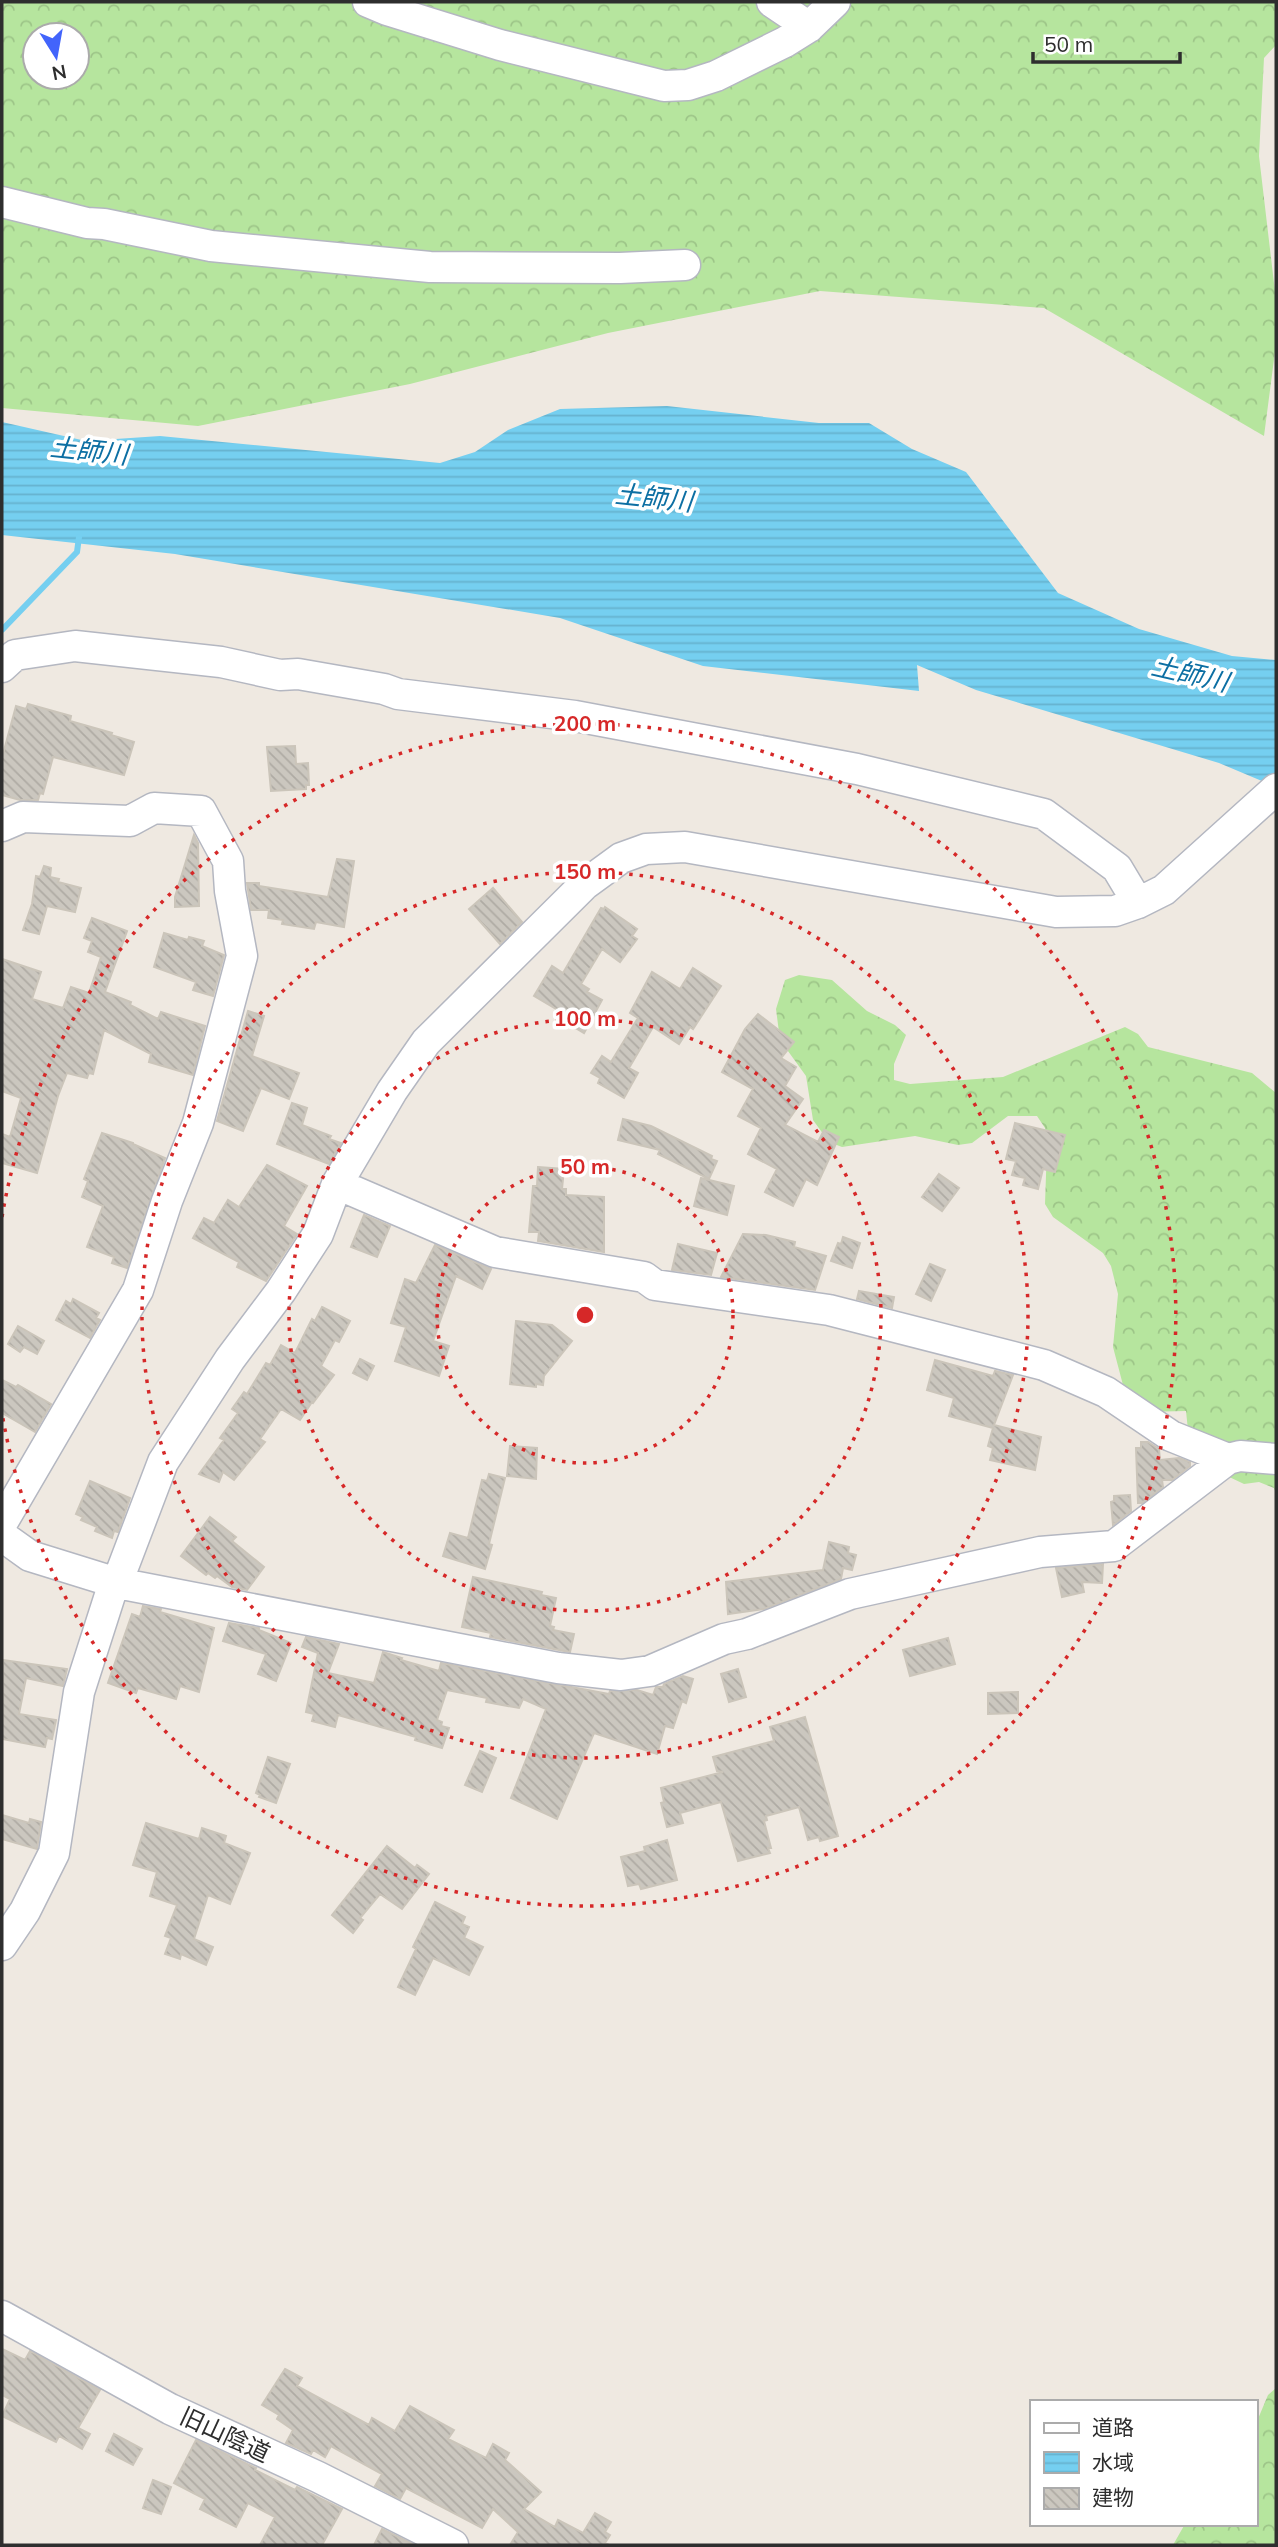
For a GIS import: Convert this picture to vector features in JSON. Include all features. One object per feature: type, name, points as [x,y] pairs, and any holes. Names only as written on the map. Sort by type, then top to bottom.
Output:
[{"type":"street","points":[[368,2],[500,45],[664,86],[688,85],[716,76],[785,42],[809,27],[835,2]]},
{"type":"street","points":[[772,2],[809,27]]},
{"type":"street","points":[[2,202],[87,223],[104,224],[211,246],[430,267],[607,268],[685,265]]},
{"type":"street","points":[[2,667],[16,655],[75,646],[221,662],[280,676],[298,674],[384,689],[398,694],[575,716],[857,769],[1044,814],[1151,896]]},
{"type":"street","points":[[2,1945],[24,1911],[54,1853],[79,1692],[111,1592],[117,1583],[163,1462],[230,1359],[281,1291],[318,1234],[337,1184],[392,1091],[426,1042],[584,885],[621,858],[646,849],[685,847],[1056,912],[1115,911],[1151,896],[1276,789]]},
{"type":"street","points":[[2,826],[23,817],[130,821],[154,808],[201,811],[228,861],[230,891],[242,956],[198,1123],[167,1201],[138,1290],[2,1523]]},
{"type":"street","points":[[337,1184],[495,1252],[644,1277],[655,1285],[829,1310],[1044,1365],[1106,1392],[1171,1436],[1228,1459]]},
{"type":"street","points":[[2,1536],[30,1556],[117,1583],[544,1666],[621,1675],[650,1671],[724,1639],[747,1634],[850,1594],[1041,1552],[1114,1546],[1228,1459],[1240,1456],[1276,1459]]},
{"type":"street","name":"旧山陰道","points":[[2,2316],[170,2409],[318,2477],[453,2545]]},
{"type":"green space","points":[[2,2],[1276,2],[1276,45],[1264,58],[1259,156],[1276,300],[1276,344],[1264,436],[1044,308],[820,291],[608,333],[410,384],[198,426],[2,408]]},
{"type":"green space","points":[[799,975],[832,980],[867,1011],[895,1025],[906,1035],[894,1064],[894,1080],[910,1084],[1003,1077],[1125,1027],[1138,1034],[1148,1047],[1252,1073],[1276,1093],[1276,1493],[1274,1488],[1259,1482],[1244,1484],[1204,1465],[1189,1440],[1186,1411],[1141,1412],[1128,1404],[1113,1347],[1118,1294],[1111,1266],[1103,1253],[1053,1217],[1045,1204],[1047,1146],[1045,1128],[1037,1116],[1008,1116],[972,1143],[958,1145],[915,1136],[842,1147],[829,1142],[813,1120],[806,1076],[780,1040],[776,1009],[785,980]]},
{"type":"green space","points":[[1276,2388],[1276,2545],[1173,2545],[1184,2526],[1257,2526],[1257,2421],[1268,2395]]},
{"type":"water","name":"土師川","points":[[667,406],[819,423],[869,423],[912,449],[966,472],[1058,593],[1139,629],[1232,656],[1276,660],[1276,787],[1219,763],[976,690],[917,665],[919,691],[703,666],[560,618],[175,554],[2,535],[2,422],[86,441],[160,436],[440,463],[475,452],[508,430],[560,409]]},
{"type":"building","points":[[28,704],[71,716],[70,721],[134,742],[124,775],[53,757],[43,794],[40,793],[38,800],[20,800],[2,795],[2,758],[16,706],[26,709]]},
{"type":"building","points":[[295,746],[296,764],[308,763],[309,785],[306,785],[306,789],[271,791],[267,747]]},
{"type":"building","points":[[194,835],[198,843],[199,906],[175,907],[175,897]]},
{"type":"building","points":[[337,859],[354,861],[344,927],[316,922],[314,929],[282,924],[283,920],[268,918],[269,910],[251,910],[247,883],[328,897]]},
{"type":"building","points":[[44,866],[51,868],[50,877],[59,879],[58,882],[81,888],[75,912],[47,906],[39,934],[23,930],[32,904],[36,876],[40,877]]},
{"type":"building","points":[[493,888],[522,922],[500,944],[469,909]]},
{"type":"building","points":[[605,907],[637,929],[632,936],[637,939],[620,962],[602,949],[581,984],[589,989],[587,992],[602,1000],[584,1033],[569,1024],[573,1019],[534,996],[552,966],[563,973],[601,908]]},
{"type":"building","points":[[92,918],[127,931],[105,992],[131,1002],[130,1005],[158,1019],[161,1012],[205,1026],[193,1075],[149,1062],[151,1054],[104,1030],[93,1074],[89,1073],[87,1078],[67,1073],[37,1173],[2,1163],[2,1134],[10,1137],[21,1098],[2,1091],[2,959],[41,972],[32,999],[63,1008],[71,987],[89,993],[101,957],[88,952],[92,941],[84,938]]},
{"type":"building","points":[[164,933],[188,940],[189,937],[204,941],[202,946],[224,955],[213,996],[193,990],[196,982],[154,967]]},
{"type":"building","points":[[693,968],[721,986],[693,1029],[690,1027],[679,1044],[653,1027],[629,1068],[638,1073],[624,1098],[598,1083],[600,1078],[591,1073],[602,1056],[611,1062],[638,1018],[630,1013],[652,972],[680,989]]},
{"type":"building","points":[[248,1011],[264,1016],[252,1056],[299,1073],[289,1099],[261,1088],[243,1131],[217,1121]]},
{"type":"building","points":[[758,1014],[794,1042],[781,1058],[796,1067],[785,1086],[803,1099],[785,1125],[818,1142],[824,1130],[839,1137],[817,1185],[806,1179],[793,1206],[765,1192],[777,1169],[748,1154],[761,1128],[738,1116],[753,1089],[722,1072],[745,1029]]},
{"type":"building","points":[[292,1103],[307,1108],[302,1125],[331,1136],[329,1139],[341,1143],[329,1164],[277,1144]]},
{"type":"building","points":[[623,1119],[651,1126],[712,1156],[711,1159],[717,1161],[709,1179],[658,1154],[660,1150],[618,1140]]},
{"type":"building","points":[[1015,1123],[1065,1135],[1055,1172],[1043,1169],[1038,1189],[1023,1185],[1025,1178],[1012,1175],[1016,1161],[1006,1159]]},
{"type":"building","points":[[102,1133],[133,1143],[165,1158],[127,1268],[112,1263],[114,1257],[87,1247],[103,1206],[82,1197],[88,1181],[84,1179]]},
{"type":"building","points":[[267,1165],[307,1186],[284,1226],[297,1234],[266,1281],[237,1267],[239,1262],[193,1238],[204,1218],[214,1223],[228,1200],[239,1207]]},
{"type":"building","points":[[538,1167],[564,1169],[562,1189],[566,1189],[566,1195],[604,1197],[604,1252],[538,1241],[539,1232],[529,1232],[533,1186],[537,1186]]},
{"type":"building","points":[[939,1174],[959,1188],[942,1211],[922,1197]]},
{"type":"building","points":[[701,1178],[734,1186],[727,1215],[694,1206]]},
{"type":"building","points":[[364,1215],[390,1226],[377,1257],[351,1247]]},
{"type":"building","points":[[743,1234],[766,1235],[795,1242],[794,1247],[826,1256],[815,1290],[721,1277]]},
{"type":"building","points":[[843,1237],[860,1243],[852,1268],[831,1261]]},
{"type":"building","points":[[678,1244],[717,1253],[711,1275],[672,1270]]},
{"type":"building","points":[[435,1245],[491,1269],[482,1289],[456,1276],[433,1341],[449,1346],[439,1376],[395,1361],[406,1327],[391,1323],[405,1279],[416,1283]]},
{"type":"building","points":[[930,1264],[945,1270],[931,1301],[916,1294]]},
{"type":"building","points":[[859,1291],[894,1297],[892,1308],[857,1299]]},
{"type":"building","points":[[73,1299],[99,1313],[96,1318],[100,1320],[90,1338],[56,1320],[66,1301],[71,1304]]},
{"type":"building","points":[[322,1307],[350,1321],[339,1342],[335,1340],[321,1366],[334,1375],[300,1420],[281,1409],[260,1439],[265,1442],[234,1480],[223,1472],[219,1482],[199,1474],[224,1440],[220,1438],[238,1413],[232,1409],[244,1392],[247,1394],[266,1363],[270,1365],[281,1345],[295,1353],[312,1319],[315,1321]]},
{"type":"building","points":[[516,1321],[552,1325],[572,1341],[544,1376],[543,1385],[536,1384],[536,1387],[510,1384]]},
{"type":"building","points":[[18,1326],[44,1341],[37,1354],[24,1347],[20,1352],[8,1344]]},
{"type":"building","points":[[360,1359],[374,1366],[367,1380],[353,1373]]},
{"type":"building","points":[[935,1360],[993,1376],[995,1371],[1013,1375],[994,1425],[1041,1437],[1035,1470],[990,1460],[993,1448],[988,1446],[993,1428],[949,1416],[954,1398],[927,1390]]},
{"type":"building","points":[[2,1380],[16,1387],[18,1385],[51,1404],[35,1432],[2,1413]]},
{"type":"building","points":[[1141,1442],[1148,1442],[1159,1449],[1160,1460],[1179,1458],[1190,1462],[1190,1466],[1172,1480],[1162,1480],[1163,1487],[1142,1503],[1138,1503],[1136,1448],[1141,1448]]},
{"type":"building","points":[[510,1446],[537,1448],[536,1479],[507,1476]]},
{"type":"building","points":[[489,1474],[505,1478],[485,1569],[443,1556],[450,1533],[468,1538],[482,1480],[487,1481]]},
{"type":"building","points":[[90,1481],[130,1498],[118,1532],[114,1531],[112,1538],[95,1531],[97,1527],[81,1520],[83,1517],[76,1514]]},
{"type":"building","points":[[1130,1495],[1131,1511],[1113,1525],[1111,1502],[1114,1501],[1114,1496]]},
{"type":"building","points":[[210,1517],[236,1537],[232,1541],[264,1567],[247,1590],[232,1587],[217,1576],[215,1578],[208,1573],[206,1575],[181,1556]]},
{"type":"building","points":[[829,1542],[849,1547],[848,1553],[856,1555],[852,1570],[843,1568],[841,1579],[764,1609],[728,1614],[726,1582],[823,1570]]},
{"type":"building","points":[[1103,1564],[1102,1583],[1082,1582],[1084,1592],[1062,1597],[1056,1568]]},
{"type":"building","points":[[473,1577],[542,1592],[541,1595],[556,1598],[550,1626],[554,1627],[553,1630],[574,1634],[570,1652],[490,1637],[491,1633],[462,1627]]},
{"type":"building","points":[[143,1606],[161,1609],[160,1612],[214,1628],[199,1692],[180,1686],[176,1699],[138,1688],[136,1693],[108,1683],[132,1614],[140,1617]]},
{"type":"building","points":[[229,1623],[259,1628],[291,1643],[276,1681],[258,1674],[266,1654],[223,1641]]},
{"type":"building","points":[[306,1637],[339,1644],[328,1673],[374,1683],[383,1652],[439,1671],[441,1663],[609,1694],[610,1691],[637,1690],[653,1695],[656,1687],[663,1687],[664,1684],[683,1676],[693,1679],[686,1703],[682,1701],[673,1728],[665,1726],[657,1754],[594,1733],[557,1819],[511,1798],[546,1709],[523,1699],[519,1708],[486,1702],[487,1698],[447,1690],[437,1720],[442,1722],[441,1726],[449,1728],[442,1748],[415,1740],[416,1737],[338,1715],[335,1727],[312,1721],[314,1714],[306,1712],[318,1653],[302,1647]]},
{"type":"building","points":[[948,1638],[955,1664],[910,1676],[903,1650]]},
{"type":"building","points":[[3,1660],[67,1669],[63,1686],[26,1678],[19,1714],[56,1720],[52,1739],[47,1738],[45,1747],[2,1739]]},
{"type":"building","points":[[738,1669],[746,1697],[729,1702],[721,1674]]},
{"type":"building","points":[[1018,1692],[1018,1713],[988,1714],[988,1693]]},
{"type":"building","points":[[805,1717],[838,1836],[820,1841],[819,1837],[808,1840],[799,1807],[766,1816],[767,1820],[764,1821],[770,1853],[738,1861],[721,1802],[680,1813],[683,1823],[667,1827],[661,1803],[664,1802],[661,1788],[723,1772],[717,1771],[713,1757],[774,1741],[770,1727]]},
{"type":"building","points":[[480,1751],[496,1758],[482,1792],[465,1785]]},
{"type":"building","points":[[268,1757],[290,1764],[276,1803],[259,1797],[256,1793]]},
{"type":"building","points":[[2,1815],[29,1823],[30,1819],[41,1822],[37,1849],[2,1839]]},
{"type":"building","points":[[146,1823],[199,1839],[202,1828],[226,1836],[224,1843],[250,1853],[230,1904],[208,1895],[194,1939],[213,1947],[206,1965],[181,1954],[180,1959],[165,1954],[171,1938],[165,1936],[177,1905],[150,1896],[157,1872],[133,1865]]},
{"type":"building","points":[[667,1840],[677,1880],[641,1889],[639,1884],[628,1886],[621,1857],[645,1851],[644,1847]]},
{"type":"building","points":[[387,1846],[415,1868],[417,1865],[429,1874],[402,1909],[380,1894],[360,1918],[363,1920],[353,1933],[332,1915]]},
{"type":"building","points":[[435,1902],[465,1917],[462,1924],[469,1927],[464,1938],[483,1947],[469,1975],[433,1958],[415,1995],[398,1987],[416,1949],[413,1947]]},
{"type":"building","points":[[2,2349],[25,2360],[30,2351],[100,2390],[78,2428],[90,2434],[82,2449],[59,2436],[56,2442],[2,2416],[10,2399],[2,2395]]},
{"type":"building","points":[[285,2369],[302,2378],[297,2386],[369,2425],[372,2418],[395,2431],[410,2406],[454,2430],[448,2439],[486,2458],[493,2444],[509,2453],[505,2460],[541,2492],[524,2509],[555,2527],[558,2520],[583,2533],[595,2513],[611,2522],[605,2532],[610,2535],[605,2543],[609,2545],[510,2545],[518,2532],[493,2509],[482,2528],[406,2488],[400,2499],[375,2486],[382,2474],[331,2446],[325,2457],[313,2450],[311,2454],[286,2443],[293,2430],[277,2419],[279,2415],[262,2405]]},
{"type":"building","points":[[114,2434],[142,2449],[133,2465],[106,2451]]},
{"type":"building","points":[[196,2440],[295,2490],[297,2487],[342,2509],[322,2545],[260,2545],[275,2517],[248,2503],[236,2527],[200,2509],[205,2499],[174,2483]]},
{"type":"building","points":[[153,2480],[171,2487],[161,2514],[143,2508]]},
{"type":"building","points":[[382,2529],[415,2545],[374,2545]]},
{"type":"waterway","points":[[2,630],[77,552],[79,537]]}]
